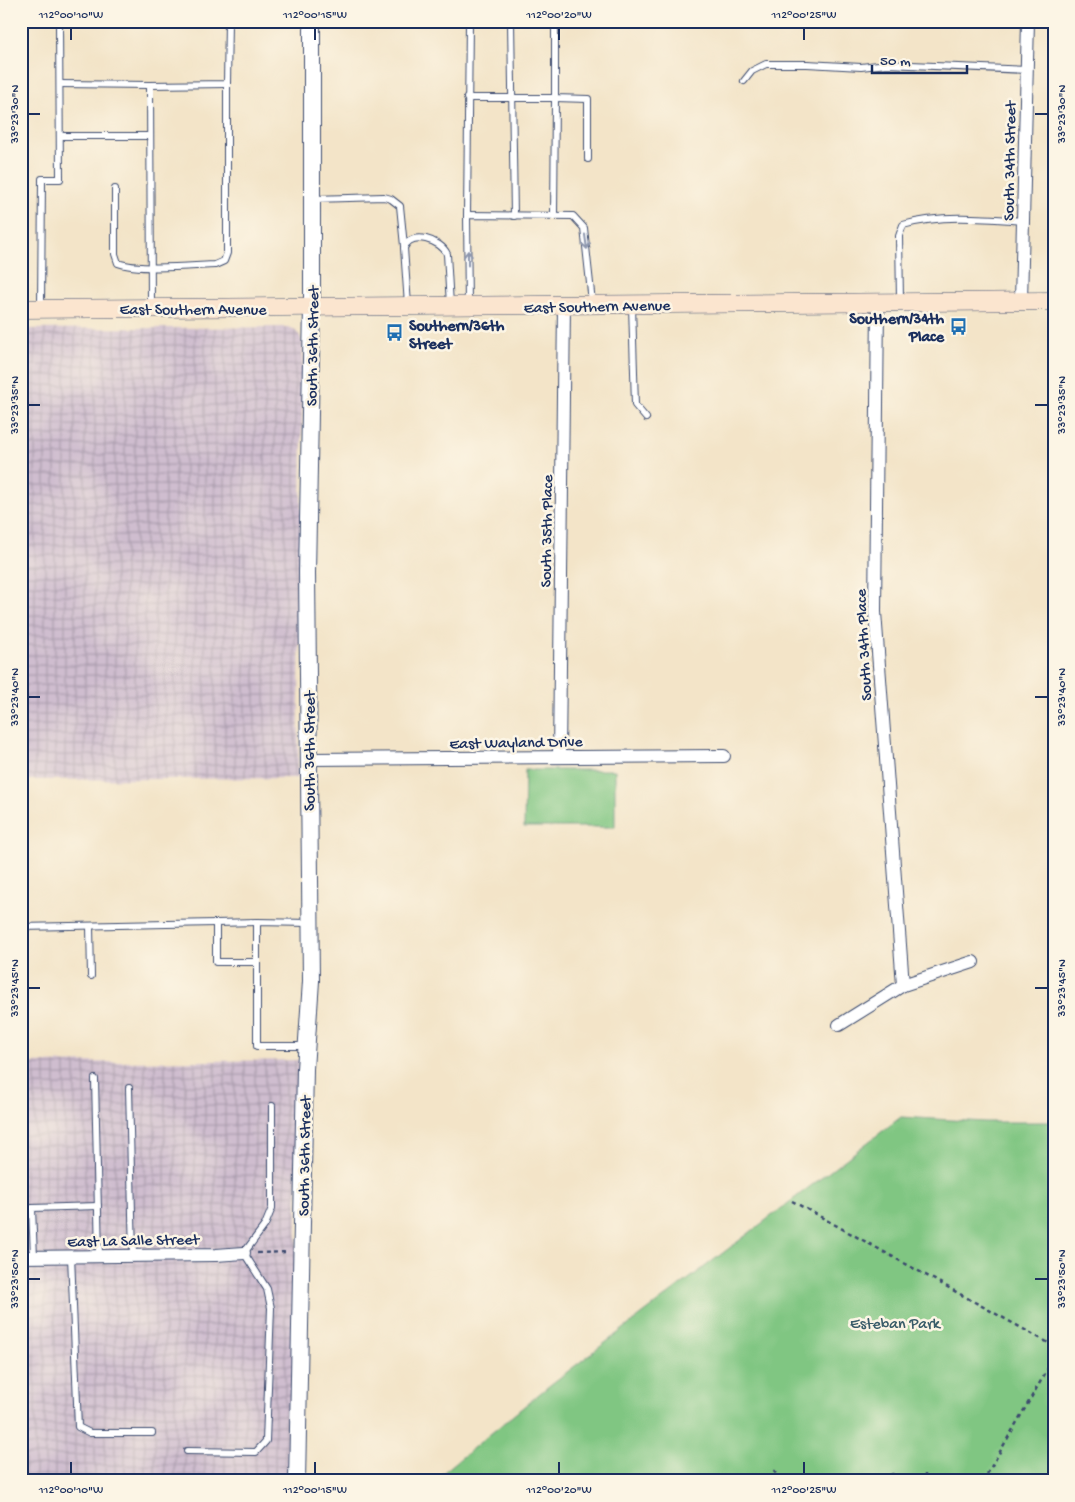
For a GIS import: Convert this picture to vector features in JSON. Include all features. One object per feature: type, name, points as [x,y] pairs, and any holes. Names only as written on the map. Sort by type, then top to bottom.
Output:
[{"type":"main road","name":"East Southern Avenue","points":[[21,310],[1054,301]]},
{"type":"street","name":"South 36th Street","points":[[297,1481],[306,1046],[311,981],[307,572],[312,307],[312,21]]},
{"type":"street","name":"South 34th Street","points":[[1021,301],[1028,21]]},
{"type":"street","name":"South 34th Place","points":[[878,302],[875,612],[903,985]]},
{"type":"street","name":"South 35th Place","points":[[559,757],[564,305]]},
{"type":"street","name":"East Wayland Drive","points":[[308,759],[724,756]]},
{"type":"street","points":[[839,1025],[903,985],[973,962]]},
{"type":"street","name":"East La Salle Street","points":[[28,1257],[244,1253]]},
{"type":"lane","points":[[40,309],[42,179],[60,178],[59,21]]},
{"type":"lane","points":[[115,189],[115,254],[118,264],[151,267],[215,265],[224,261],[227,253],[228,21]]},
{"type":"lane","points":[[468,307],[467,98],[469,21]]},
{"type":"lane","points":[[511,21],[514,216]]},
{"type":"lane","points":[[554,216],[555,21]]},
{"type":"lane","points":[[744,80],[752,71],[766,64],[861,67],[887,64],[1026,70]]},
{"type":"lane","points":[[60,84],[227,84]]},
{"type":"lane","points":[[150,85],[150,308]]},
{"type":"lane","points":[[467,98],[588,99],[588,159]]},
{"type":"lane","points":[[60,136],[150,136]]},
{"type":"lane","points":[[312,199],[384,197],[391,199],[400,206],[408,307]]},
{"type":"lane","points":[[467,215],[573,216],[584,228],[593,305]]},
{"type":"lane","points":[[900,302],[899,236],[903,225],[924,219],[1023,221]]},
{"type":"lane","points":[[404,248],[406,242],[421,238],[432,241],[445,249],[447,254],[450,307]]},
{"type":"lane","points":[[632,304],[635,405],[646,418]]},
{"type":"lane","points":[[21,928],[257,922],[310,923]]},
{"type":"lane","points":[[257,922],[257,1046],[306,1046]]},
{"type":"lane","points":[[216,924],[216,962],[256,962]]},
{"type":"lane","points":[[90,926],[91,976]]},
{"type":"lane","points":[[95,1079],[99,1256]]},
{"type":"lane","points":[[129,1088],[133,1256]]},
{"type":"lane","points":[[187,1451],[256,1452],[266,1441],[271,1308],[267,1289],[244,1253],[265,1225],[272,1208],[272,1106]]},
{"type":"lane","points":[[28,1257],[32,1208],[98,1206]]},
{"type":"lane","points":[[71,1256],[78,1427],[90,1433],[152,1433]]},
{"type":"path","points":[[792,1202],[1054,1346]]},
{"type":"path","points":[[244,1253],[295,1252]]},
{"type":"path","points":[[982,1481],[1054,1358]]},
{"type":"path","points":[[774,1470],[779,1481]]},
{"type":"path","points":[[892,1473],[893,1481]]},
{"type":"path","points":[[925,1474],[925,1481]]},
{"type":"shaded area","points":[[287,327],[294,329],[300,336],[303,345],[298,778],[21,780],[21,329]]},
{"type":"shaded area","points":[[299,1060],[294,1481],[21,1481],[21,1063]]},
{"type":"green space","points":[[525,770],[615,770],[615,827],[524,827]]},
{"type":"green space","name":"Esteban Park","points":[[901,1117],[985,1122],[1054,1122],[1054,1481],[433,1481],[550,1385]]},
{"type":"place","name":"Southern/34th Place","points":[[958,326]]},
{"type":"place","name":"Southern/36th Street","points":[[395,333]]}]
